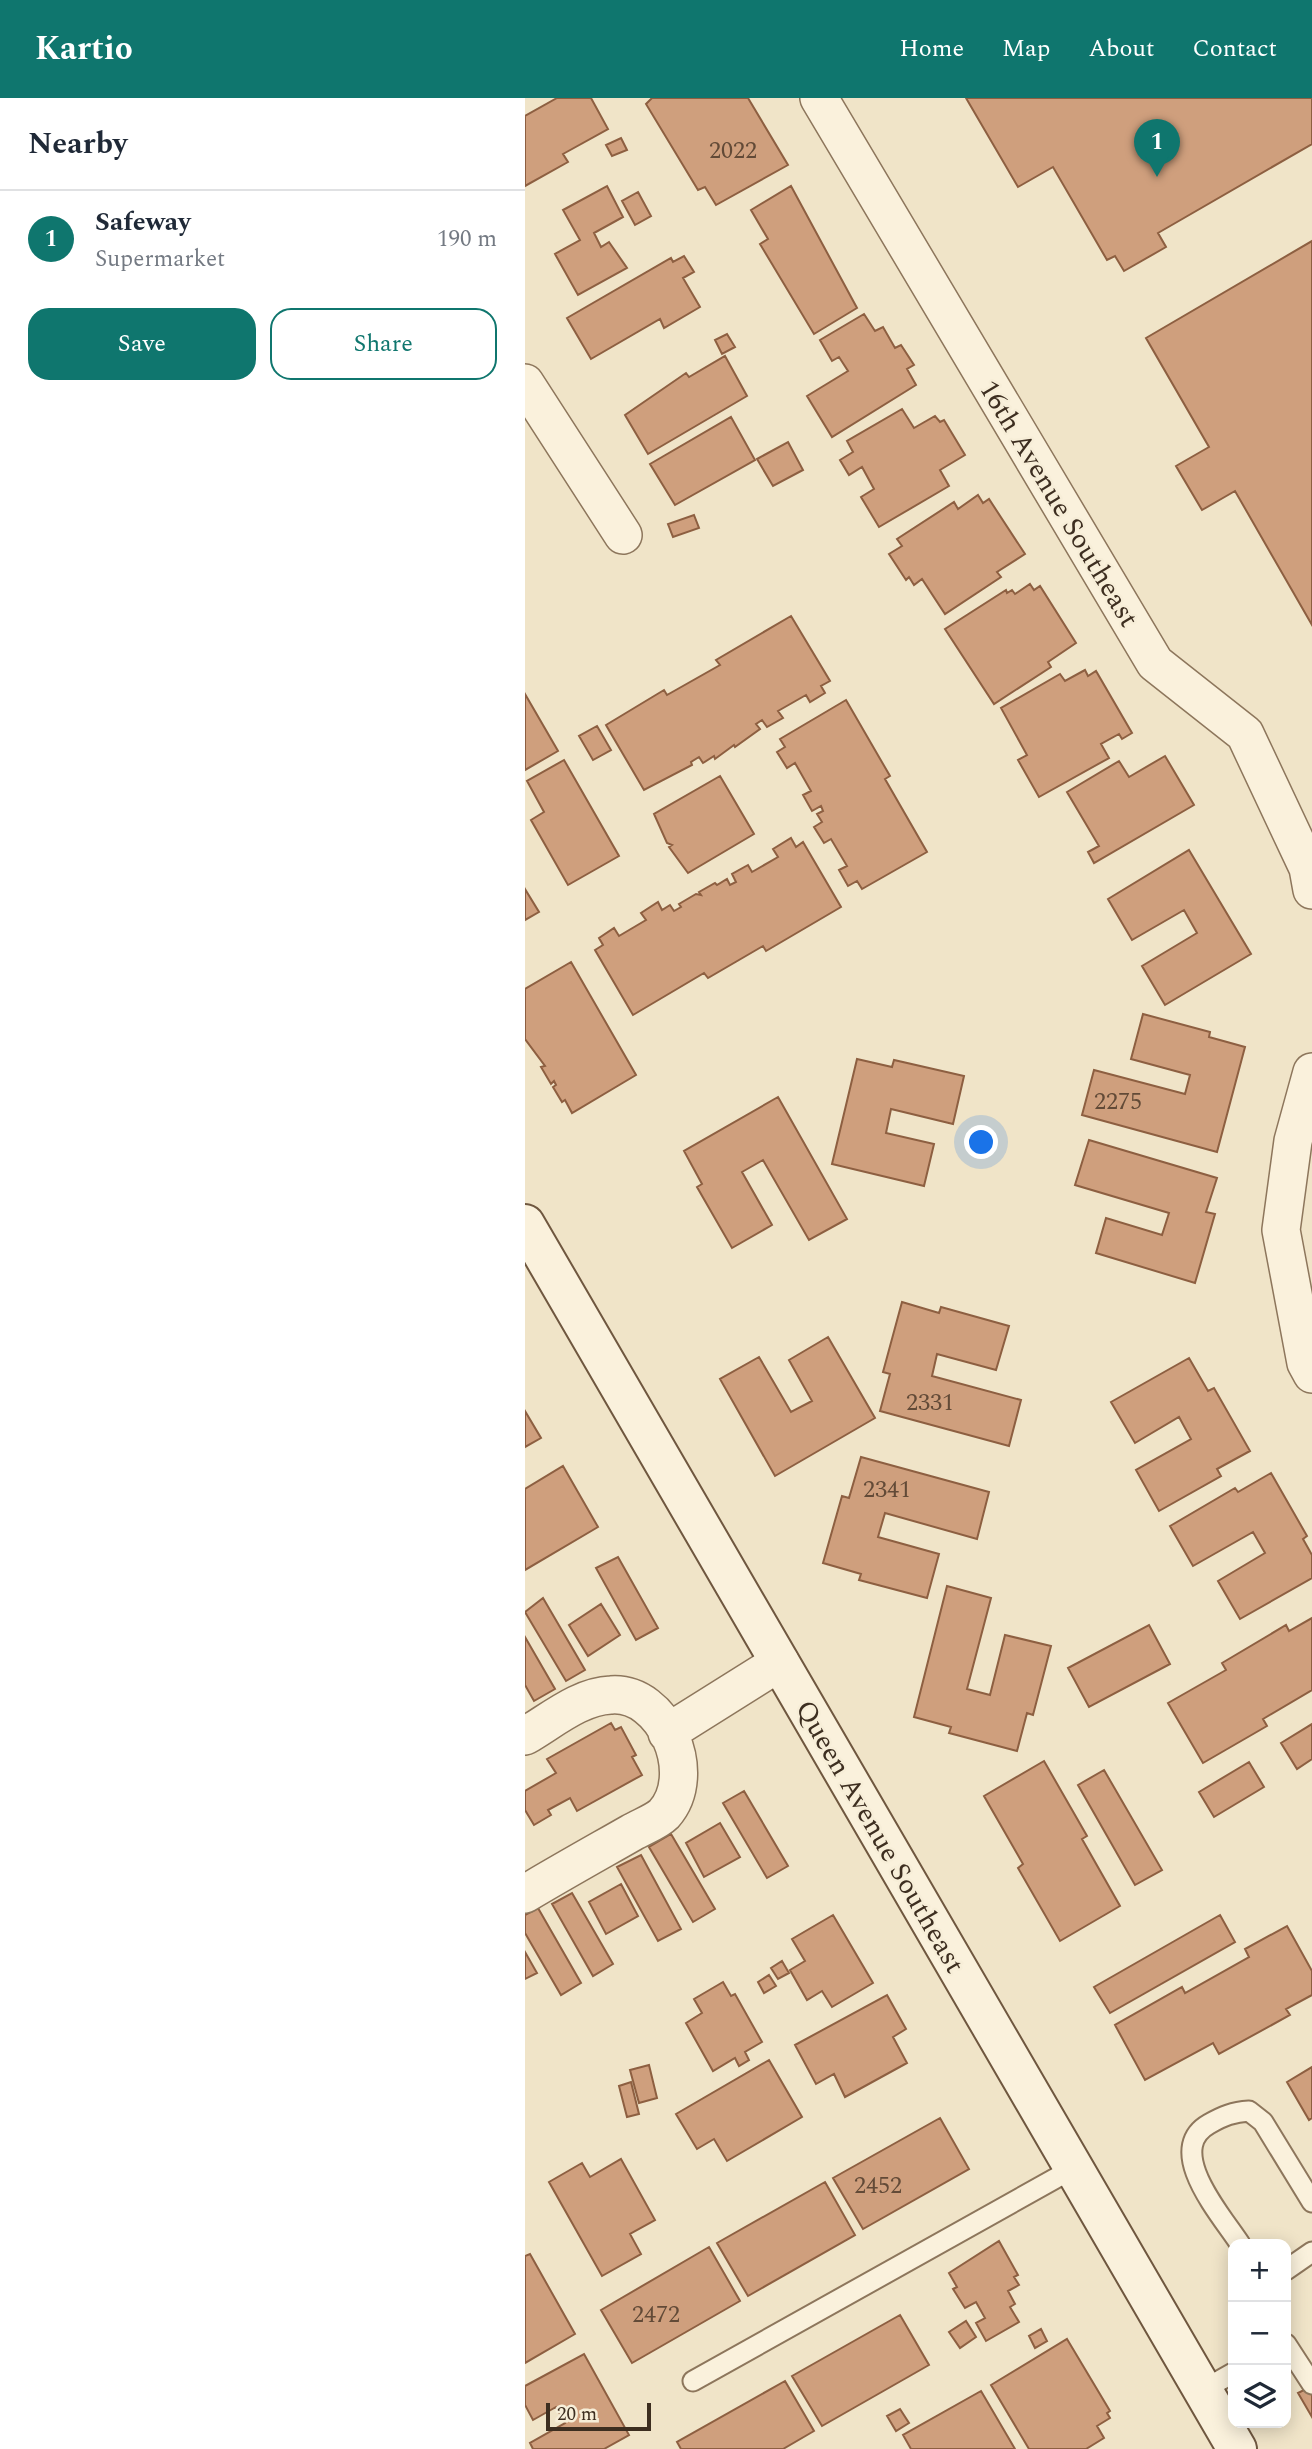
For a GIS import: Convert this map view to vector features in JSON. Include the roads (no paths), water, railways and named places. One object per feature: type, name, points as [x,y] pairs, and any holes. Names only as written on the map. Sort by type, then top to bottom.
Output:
[{"type":"main road","name":"Queen Avenue Southeast","points":[[525,1224],[1074,2168],[1218,2382],[1232,2447]]},
{"type":"street","name":"16th Avenue Southeast","points":[[818,98],[1155,663],[1244,734],[1308,868],[1312,890]]},
{"type":"street","points":[[525,383],[623,535]]},
{"type":"street","points":[[1312,1072],[1293,1141],[1300,1172],[1281,1230],[1306,1363],[1312,1374]]},
{"type":"street","points":[[667,1733],[780,1662]]},
{"type":"street","points":[[525,1736],[590,1698],[613,1694],[643,1701],[667,1733],[679,1761],[677,1787],[664,1814],[525,1894]]},
{"type":"lane","points":[[1237,2239],[1198,2178],[1189,2156],[1192,2141],[1202,2127],[1231,2112],[1249,2110],[1263,2122],[1312,2202]]},
{"type":"lane","points":[[693,2381],[1074,2168]]},
{"type":"lane","points":[[1291,2267],[1312,2252]]},
{"type":"lane","points":[[1291,2352],[1312,2384]]},
{"type":"place","name":"Safeway","points":[[1157,177]]}]
